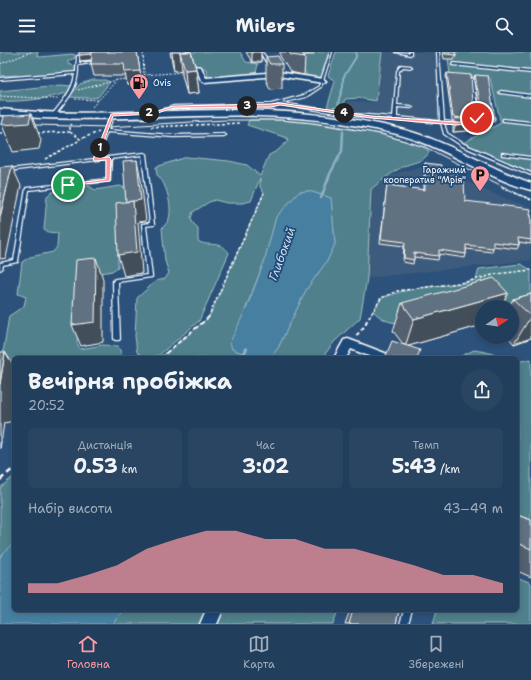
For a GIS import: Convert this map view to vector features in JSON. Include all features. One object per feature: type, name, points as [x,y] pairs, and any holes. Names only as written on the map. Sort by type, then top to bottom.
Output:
[{"type":"main road","points":[[0,112],[53,116],[154,113],[272,113],[319,118],[399,131],[420,138],[504,177],[531,187]]},
{"type":"street","points":[[187,52],[192,68],[199,68],[204,80],[278,74],[323,81]]},
{"type":"street","points":[[341,356],[348,343],[381,356]]},
{"type":"street","points":[[208,624],[214,612]]},
{"type":"lane","points":[[261,52],[267,61],[270,61],[278,74]]},
{"type":"lane","points":[[154,113],[174,107],[271,106],[305,96],[320,86],[323,81],[331,52]]},
{"type":"lane","points":[[396,52],[410,54],[410,52]]},
{"type":"lane","points":[[438,52],[442,122],[445,133],[463,145],[531,174]]},
{"type":"lane","points":[[53,116],[77,80],[78,56],[86,55]]},
{"type":"lane","points":[[77,64],[105,61]]},
{"type":"lane","points":[[453,64],[531,72]]},
{"type":"lane","points":[[395,119],[398,71],[402,66],[411,66]]},
{"type":"lane","points":[[0,79],[77,73]]},
{"type":"lane","points":[[280,104],[355,115],[463,124],[477,118],[472,79]]},
{"type":"lane","points":[[501,92],[531,96]]},
{"type":"lane","points":[[396,106],[410,108]]},
{"type":"lane","points":[[95,160],[112,115]]},
{"type":"lane","points":[[504,120],[531,123]]},
{"type":"lane","points":[[106,131],[173,136],[224,135]]},
{"type":"lane","points":[[0,171],[144,154],[152,224],[144,225],[150,276],[115,281],[117,338]]},
{"type":"lane","points":[[503,154],[531,158]]},
{"type":"lane","points":[[0,268],[1,264],[16,261],[27,189],[109,180],[109,159]]},
{"type":"lane","points":[[404,624],[407,612]]},
{"type":"path","points":[[0,64],[32,52]]},
{"type":"path","points":[[143,52],[144,75]]},
{"type":"path","points":[[136,78],[142,78],[144,75],[188,72]]},
{"type":"path","points":[[70,92],[117,80],[130,79]]},
{"type":"path","points":[[91,107],[117,80]]},
{"type":"path","points":[[0,96],[99,100]]},
{"type":"path","points":[[34,133],[70,132],[70,126],[73,123]]},
{"type":"path","points":[[194,125],[240,123]]},
{"type":"path","points":[[1,134],[9,134]]},
{"type":"path","points":[[27,168],[80,139]]},
{"type":"path","points":[[500,187],[531,200]]},
{"type":"path","points":[[162,356],[209,317],[264,193]]},
{"type":"path","points":[[348,343],[362,332],[370,315],[382,298],[419,288],[463,283],[493,275],[531,270]]},
{"type":"path","points":[[0,480],[12,470]]},
{"type":"shaded area","points":[[382,52],[436,52],[440,120],[344,112],[347,101],[376,103]]},
{"type":"shaded area","points":[[419,167],[439,167],[475,186],[531,207],[531,260],[367,278],[371,189],[388,176]]},
{"type":"green space","points":[[0,52],[38,52],[37,56],[40,57],[72,54],[75,55],[75,58],[68,61],[68,64],[75,66],[75,72],[18,77],[17,75],[1,76]]},
{"type":"green space","points":[[190,52],[240,52],[246,62],[258,64],[256,73],[213,78],[208,77],[206,69],[195,65]]},
{"type":"green space","points":[[314,52],[329,52],[322,77],[308,77],[301,66],[303,56],[314,55]]},
{"type":"green space","points":[[336,52],[382,52],[376,101],[358,98],[345,99],[342,107],[327,108],[335,81],[328,76]]},
{"type":"green space","points":[[447,52],[531,52],[531,173],[459,145],[501,123],[490,78],[450,74]]},
{"type":"green space","points":[[93,80],[105,80],[110,82],[98,97],[69,97],[80,84]]},
{"type":"green space","points":[[60,85],[71,86],[67,93],[50,97],[34,100],[0,101],[0,91]]},
{"type":"green space","points":[[249,120],[270,120],[337,126],[403,141],[423,147],[428,150],[429,153],[420,161],[398,169],[371,189],[367,278],[360,318],[334,342],[324,356],[272,356],[278,348],[306,290],[327,261],[335,244],[331,198],[309,191],[299,192],[276,217],[264,262],[240,323],[232,349],[250,356],[162,356],[209,317],[264,193],[260,187],[260,178],[251,201],[242,203],[227,203],[215,200],[193,212],[191,218],[193,223],[198,228],[198,241],[206,244],[222,246],[229,253],[199,321],[159,355],[142,356],[137,352],[135,336],[137,298],[156,281],[165,279],[169,273],[165,261],[162,228],[168,222],[170,216],[170,203],[166,189],[157,175],[156,167],[186,157],[229,161],[247,165],[260,176],[269,155],[277,151],[288,141],[287,138],[247,125]]},
{"type":"green space","points":[[89,186],[95,190],[120,186],[125,188],[128,219],[118,227],[118,267],[112,271],[84,276],[80,281],[77,343],[80,349],[103,345],[118,346],[122,355],[12,356],[12,363],[9,364],[2,359],[9,316],[24,306],[26,297],[18,294],[22,262],[30,257],[53,252],[57,247],[58,233],[44,230],[47,196],[54,191]]},
{"type":"green space","points":[[521,264],[531,270],[531,312],[519,309],[519,300],[475,300],[475,305],[434,316],[398,323],[386,320],[373,311],[382,298],[400,292],[476,280],[479,269]]},
{"type":"green space","points":[[474,350],[499,356],[461,356]]},
{"type":"green space","points":[[531,359],[531,521],[519,517],[519,362]]},
{"type":"green space","points":[[12,478],[12,544],[0,558],[0,488]]},
{"type":"green space","points":[[519,578],[531,583],[531,624],[433,624],[436,612],[519,612]]},
{"type":"green space","points":[[122,612],[205,612],[199,624],[113,624]]},
{"type":"green space","points":[[222,612],[337,612],[333,624],[216,624]]},
{"type":"water","points":[[309,191],[331,198],[335,244],[327,261],[306,290],[278,348],[272,356],[251,356],[232,349],[230,342],[247,307],[264,262],[276,217],[299,192]]},
{"type":"water","points":[[12,544],[12,612],[122,612],[113,624],[0,624],[0,558]]},
{"type":"building","points":[[79,52],[92,52],[92,54],[79,55]]},
{"type":"building","points":[[92,52],[137,52],[140,71],[125,72],[124,64],[91,64]]},
{"type":"building","points":[[180,52],[191,52],[196,69],[185,70]]},
{"type":"building","points":[[289,52],[301,52],[305,57],[291,55]]},
{"type":"building","points":[[445,52],[455,52],[456,55],[445,54]]},
{"type":"building","points":[[278,56],[282,64],[270,64],[266,57]]},
{"type":"building","points":[[447,73],[471,75],[474,114],[464,118],[453,117]]},
{"type":"building","points":[[475,75],[488,76],[495,119],[477,118],[482,114]]},
{"type":"building","points":[[31,114],[29,123],[2,125],[4,116]]},
{"type":"building","points":[[473,116],[481,123],[456,125],[455,118],[465,120]]},
{"type":"building","points":[[137,160],[141,200],[126,202],[123,161]]},
{"type":"building","points":[[425,163],[441,165],[441,168],[457,170],[457,181],[464,182],[465,201],[531,209],[531,240],[518,238],[519,245],[493,242],[493,248],[466,245],[466,254],[439,250],[439,256],[414,253],[414,260],[404,258],[405,242],[381,239],[387,185],[425,190]]},
{"type":"building","points":[[12,166],[0,217],[0,167]]},
{"type":"building","points":[[133,201],[137,252],[118,255],[116,203]]},
{"type":"building","points":[[96,258],[95,322],[72,325],[76,260]]},
{"type":"building","points":[[494,278],[508,293],[483,300],[475,300],[475,302],[414,319],[402,303]]},
{"type":"building","points":[[531,294],[531,316],[519,305],[519,300],[513,299]]},
{"type":"building","points":[[392,341],[420,350],[418,356],[386,356]]},
{"type":"building","points":[[0,352],[5,352],[0,384]]},
{"type":"building","points":[[519,516],[531,520],[531,549],[519,544]]},
{"type":"building","points":[[352,612],[399,612],[396,624],[349,624]]},
{"type":"waterway","name":"Глибокий","points":[[338,107],[343,87],[343,78],[356,57],[356,52]]},
{"type":"waterway","name":"Глибокий","points":[[321,198],[330,174],[342,151],[343,132]]},
{"type":"waterway","name":"Глибокий","points":[[242,356],[246,349]]},
{"type":"tram line","points":[[0,124],[107,127],[225,120],[280,120],[312,123],[382,134],[425,147],[520,195],[531,199]]},
{"type":"place","name":"Ovis","points":[[139,100]]},
{"type":"place","name":"Гаражний кооператив \"Мрія\"","points":[[480,192]]},
{"type":"route","points":[[68,185],[109,180],[109,159],[95,160],[112,115],[154,113],[174,107],[271,106],[280,104],[371,117],[456,124],[463,124],[477,118]]}]
